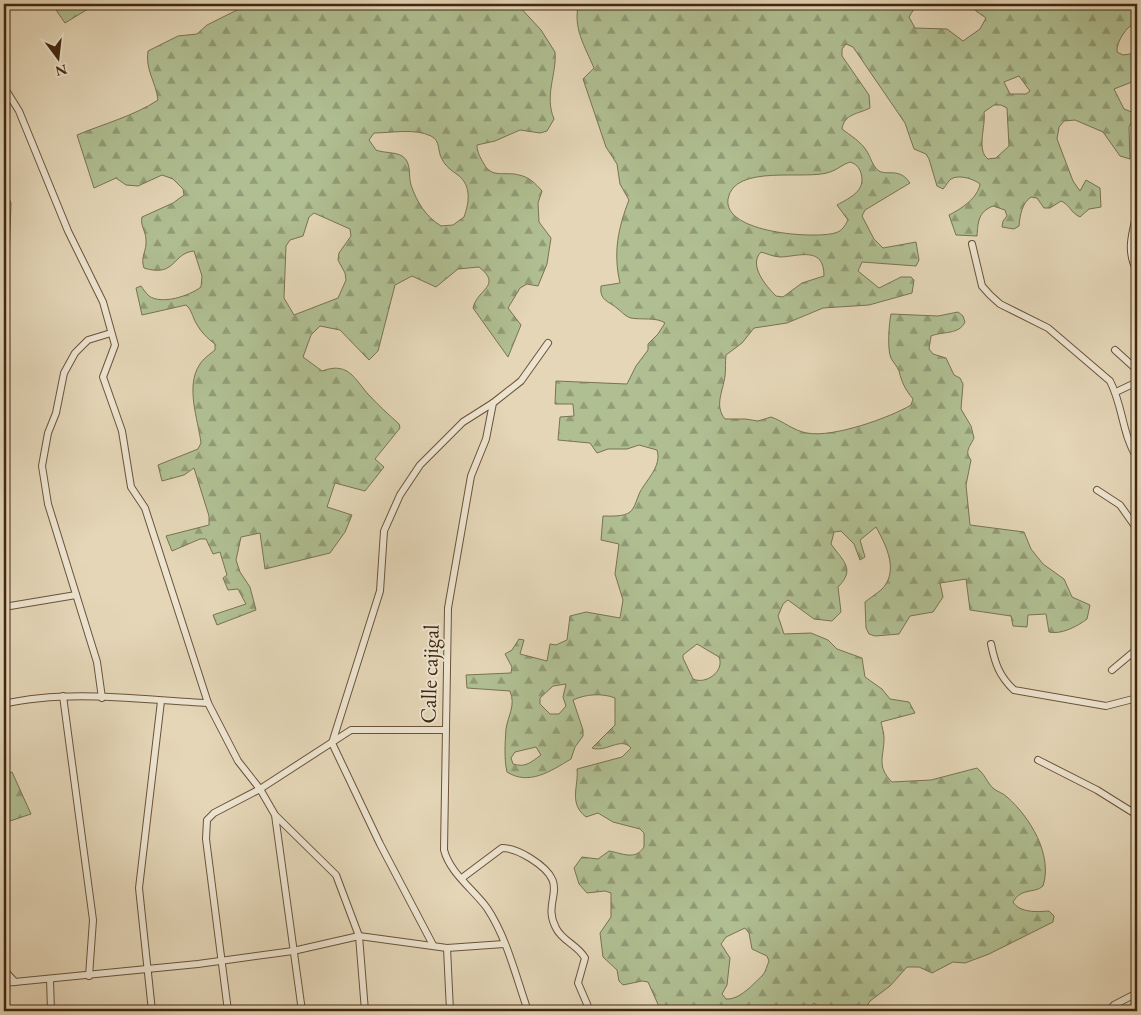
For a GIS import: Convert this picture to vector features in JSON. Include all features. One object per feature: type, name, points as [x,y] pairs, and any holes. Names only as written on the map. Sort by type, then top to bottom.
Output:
[{"type":"street","points":[[4,87],[19,111],[68,231],[103,302],[115,345],[103,377],[122,431],[131,487],[145,508],[208,703],[238,761],[260,789],[275,815],[336,875],[359,936],[365,1011]]},
{"type":"street","points":[[1137,213],[1130,244],[1132,260],[1137,271]]},
{"type":"street","points":[[972,244],[982,286],[990,295],[1000,304],[1048,328],[1110,382],[1116,392],[1127,439],[1137,458]]},
{"type":"street","points":[[102,698],[97,662],[48,504],[42,466],[48,433],[56,413],[64,374],[75,353],[88,340],[111,333]]},
{"type":"street","points":[[433,945],[380,844],[332,743],[380,591],[384,531],[400,495],[420,465],[463,422],[493,403],[521,381],[548,343]]},
{"type":"street","points":[[1115,350],[1137,370]]},
{"type":"street","points":[[1116,392],[1137,382]]},
{"type":"street","name":"Calle cajigal","points":[[493,403],[486,439],[471,476],[448,608],[444,850],[447,860],[487,908],[504,944],[528,1011]]},
{"type":"street","points":[[1097,490],[1120,505],[1137,529]]},
{"type":"street","points":[[4,607],[76,595]]},
{"type":"street","points":[[991,644],[994,662],[1002,679],[1014,690],[1106,706],[1137,698]]},
{"type":"street","points":[[1112,670],[1137,649]]},
{"type":"street","points":[[4,704],[29,698],[63,696],[208,703]]},
{"type":"street","points":[[63,696],[93,920],[89,976]]},
{"type":"street","points":[[152,1011],[139,888],[162,701]]},
{"type":"street","points":[[228,1011],[206,839],[207,820],[214,813],[260,789],[352,730],[445,730]]},
{"type":"street","points":[[1038,760],[1096,790],[1137,815]]},
{"type":"street","points":[[275,815],[302,1011]]},
{"type":"street","points":[[462,878],[502,848],[519,852],[548,871],[555,887],[552,912],[554,926],[561,936],[572,943],[585,958],[578,983],[590,1011]]},
{"type":"street","points":[[4,982],[148,971],[293,950],[359,936],[447,948],[504,944]]},
{"type":"street","points":[[447,948],[450,1011]]},
{"type":"street","points":[[4,970],[15,982]]},
{"type":"street","points":[[50,979],[51,1011]]},
{"type":"street","points":[[1108,1011],[1114,1005],[1137,993]]},
{"type":"green space","points":[[59,4],[96,4],[65,23],[54,7]]},
{"type":"green space","points":[[243,4],[517,4],[541,30],[555,52],[550,93],[551,110],[554,119],[547,131],[540,133],[520,130],[495,141],[477,145],[477,148],[487,169],[499,174],[514,174],[526,177],[542,191],[538,203],[539,222],[551,238],[547,264],[538,286],[527,284],[520,288],[508,308],[521,325],[508,357],[473,308],[475,302],[489,283],[486,273],[479,267],[458,269],[436,287],[412,276],[395,285],[378,351],[369,360],[340,330],[320,326],[311,335],[303,357],[322,371],[338,368],[349,372],[367,393],[399,424],[400,428],[375,459],[384,467],[365,491],[335,483],[327,507],[352,515],[345,532],[330,553],[265,569],[260,533],[241,537],[236,560],[240,572],[250,587],[256,610],[217,625],[213,615],[246,604],[238,589],[228,590],[223,578],[227,575],[220,552],[213,554],[206,539],[200,539],[172,551],[166,536],[209,525],[209,516],[194,468],[184,475],[162,481],[158,465],[198,449],[201,443],[194,403],[193,382],[200,364],[215,350],[215,344],[200,329],[186,305],[142,315],[136,288],[141,286],[149,296],[161,300],[183,296],[201,287],[202,276],[194,251],[181,256],[168,268],[162,270],[144,268],[143,264],[146,240],[142,217],[173,203],[184,195],[183,189],[173,179],[162,175],[138,186],[126,185],[116,178],[94,188],[77,135],[129,115],[158,100],[149,70],[148,51],[178,36],[197,34],[207,25],[243,7]],"holes":[[[418,132],[434,138],[438,143],[443,162],[466,184],[468,200],[464,217],[453,225],[441,226],[430,218],[413,191],[407,162],[399,155],[376,150],[369,140],[374,133]],[[314,213],[350,229],[351,236],[339,253],[338,260],[345,273],[346,280],[338,298],[294,315],[284,298],[286,246],[290,240],[303,236],[309,217]]]},
{"type":"green space","points":[[579,4],[917,4],[909,17],[915,28],[947,29],[963,41],[980,29],[986,18],[976,11],[972,4],[1137,4],[1137,22],[1123,34],[1118,44],[1117,52],[1123,55],[1137,53],[1137,80],[1114,89],[1124,109],[1137,114],[1137,129],[1131,123],[1129,127],[1130,159],[1120,156],[1103,132],[1075,120],[1064,121],[1059,127],[1057,139],[1073,181],[1080,191],[1086,180],[1100,188],[1101,207],[1089,209],[1080,217],[1061,201],[1050,208],[1044,208],[1037,198],[1031,197],[1024,206],[1019,226],[1014,229],[1002,227],[1003,221],[1007,216],[1005,210],[993,206],[982,214],[977,236],[956,235],[949,215],[964,206],[976,194],[980,184],[974,180],[958,177],[951,179],[943,189],[937,186],[926,154],[914,149],[905,123],[853,47],[846,44],[842,49],[842,56],[869,95],[870,108],[849,117],[843,124],[842,129],[864,147],[879,171],[898,173],[910,183],[865,210],[862,216],[874,239],[883,248],[916,242],[919,260],[916,266],[862,262],[858,271],[879,288],[901,277],[911,277],[914,280],[912,293],[869,305],[823,308],[787,323],[754,328],[742,343],[726,355],[725,376],[720,398],[720,409],[725,419],[758,421],[771,417],[802,432],[831,433],[875,421],[911,405],[913,399],[904,386],[890,354],[891,314],[938,316],[958,312],[963,316],[965,322],[962,326],[955,331],[931,336],[929,349],[933,354],[946,358],[954,375],[960,378],[963,384],[961,409],[971,426],[974,438],[968,451],[971,460],[966,485],[970,525],[1024,532],[1031,549],[1043,564],[1064,579],[1072,597],[1090,605],[1087,619],[1064,631],[1049,632],[1046,614],[1028,615],[1027,627],[1013,626],[1011,616],[970,610],[966,579],[940,583],[943,597],[933,612],[910,616],[899,634],[875,636],[869,634],[866,628],[865,602],[881,590],[887,583],[890,575],[887,550],[876,527],[860,540],[865,557],[860,560],[854,544],[841,531],[834,532],[831,544],[843,560],[847,570],[843,581],[838,587],[841,612],[832,621],[814,619],[788,600],[783,604],[778,616],[784,634],[811,633],[828,640],[837,649],[862,658],[865,677],[882,689],[890,699],[909,702],[915,713],[881,722],[884,738],[882,766],[892,782],[931,780],[977,768],[992,787],[1016,805],[1024,815],[1037,837],[1045,862],[1043,886],[1020,894],[1013,902],[1024,910],[1049,911],[1054,916],[1053,922],[989,954],[965,963],[953,962],[932,973],[919,967],[907,967],[890,986],[870,1001],[864,1011],[824,1011],[814,1003],[808,1011],[661,1011],[648,982],[642,981],[623,985],[619,981],[617,970],[603,957],[600,933],[611,917],[611,893],[605,891],[587,893],[579,884],[574,868],[582,857],[598,859],[609,851],[632,855],[637,854],[644,847],[644,833],[640,829],[613,822],[598,813],[586,817],[577,806],[575,794],[577,769],[622,757],[631,748],[627,745],[618,744],[597,749],[592,748],[615,725],[615,698],[605,695],[594,695],[583,696],[573,700],[583,730],[583,736],[575,747],[571,759],[548,772],[523,778],[507,772],[506,767],[506,729],[512,701],[510,691],[467,688],[466,675],[511,673],[512,667],[505,654],[512,650],[519,639],[524,640],[520,654],[547,661],[550,644],[556,645],[567,640],[570,616],[586,612],[620,618],[623,600],[615,574],[619,544],[601,540],[603,516],[627,514],[632,510],[640,492],[656,467],[658,456],[657,450],[639,445],[627,449],[608,449],[597,453],[590,443],[558,440],[560,417],[574,416],[573,404],[555,404],[556,381],[627,384],[636,366],[648,350],[648,344],[665,323],[658,320],[635,319],[626,316],[605,300],[602,295],[601,286],[620,283],[617,261],[619,231],[629,200],[620,184],[617,164],[606,147],[583,79],[594,68],[580,36],[577,12]],"holes":[[[1019,76],[1030,91],[1026,94],[1010,94],[1004,82]],[[994,105],[1001,105],[1007,108],[1009,146],[996,158],[988,159],[984,155],[982,144],[984,112]],[[850,162],[857,166],[862,179],[856,193],[837,205],[848,220],[843,228],[835,233],[809,235],[772,231],[740,220],[730,210],[728,199],[733,188],[743,181],[772,175],[819,174],[833,171]],[[761,252],[778,257],[810,255],[820,260],[824,276],[802,283],[783,297],[776,296],[760,275],[756,263]],[[697,644],[719,657],[720,662],[717,672],[713,676],[698,680],[693,679],[683,655]],[[566,684],[563,697],[566,706],[559,714],[550,714],[540,704],[540,698],[553,686]],[[536,747],[541,755],[528,764],[521,765],[513,764],[511,758],[515,752]],[[745,928],[749,933],[752,949],[767,956],[769,961],[762,976],[746,991],[731,999],[726,999],[722,994],[727,985],[730,958],[721,944],[726,937]]]},
{"type":"green space","points":[[4,198],[9,198],[11,203],[9,263],[4,264]]},
{"type":"green space","points":[[12,772],[31,814],[4,823],[4,774]]}]
